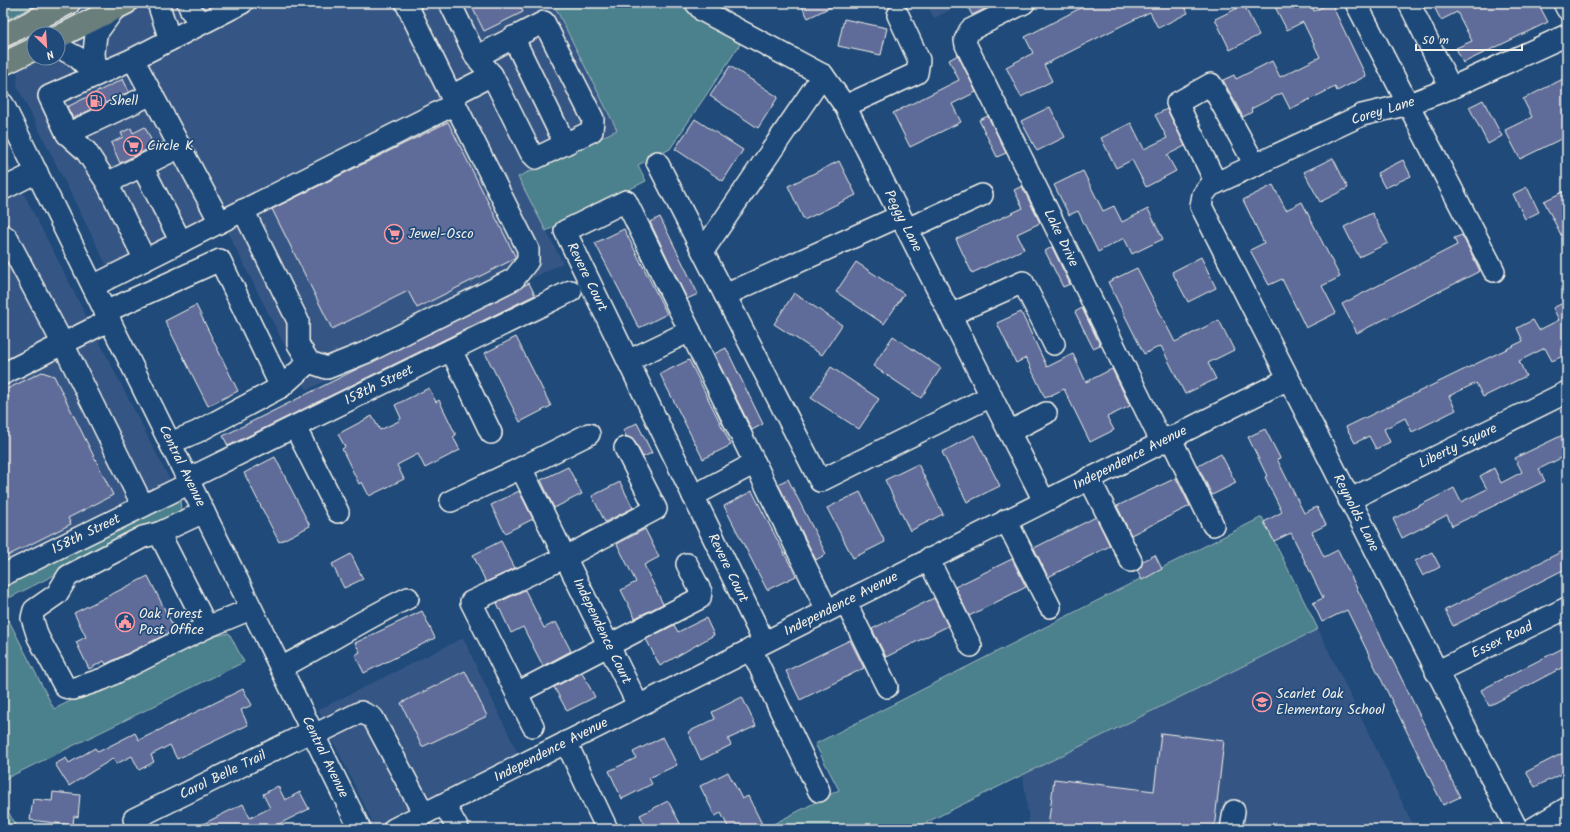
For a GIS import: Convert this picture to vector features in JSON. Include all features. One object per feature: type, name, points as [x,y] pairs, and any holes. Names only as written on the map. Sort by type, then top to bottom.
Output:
[{"type":"main road","points":[[3,36],[69,3]]},
{"type":"main road","points":[[66,33],[120,6]]},
{"type":"main road","points":[[3,64],[26,53]]},
{"type":"street","points":[[158,3],[170,40]]},
{"type":"street","points":[[188,3],[191,11],[202,23]]},
{"type":"street","points":[[145,260],[107,183],[86,151],[67,134],[49,96],[133,59],[242,3]]},
{"type":"street","points":[[243,210],[298,321],[298,344],[309,362],[327,368],[367,352],[514,279],[528,261],[528,249],[406,3]]},
{"type":"street","points":[[450,3],[476,57],[492,75],[531,153],[536,158],[592,131],[593,119],[544,22],[476,57]]},
{"type":"street","name":"Lake Drive","points":[[1024,3],[976,27],[966,35],[965,40],[1166,439],[1213,525]]},
{"type":"street","points":[[1356,3],[1494,271]]},
{"type":"street","points":[[1409,3],[1451,88]]},
{"type":"street","points":[[1564,3],[1567,9]]},
{"type":"street","points":[[96,75],[94,53],[96,34],[120,6]]},
{"type":"street","name":"Peggy Lane","points":[[706,6],[823,75],[845,106],[1044,501]]},
{"type":"street","points":[[845,106],[917,72],[919,60],[898,15]]},
{"type":"street","name":"Corey Lane","points":[[1210,189],[1255,165],[1362,115],[1409,104],[1451,88],[1567,35]]},
{"type":"street","points":[[513,37],[566,144]]},
{"type":"street","points":[[66,51],[77,57],[96,75]]},
{"type":"street","points":[[133,59],[220,222]]},
{"type":"street","points":[[93,286],[220,222],[453,100],[492,75]]},
{"type":"street","points":[[703,251],[823,75]]},
{"type":"street","points":[[1210,189],[1177,103],[1211,84],[1255,165]]},
{"type":"street","points":[[67,134],[152,94]]},
{"type":"street","name":"Central Avenue","points":[[3,104],[9,129],[37,172],[360,829]]},
{"type":"street","points":[[107,183],[180,147]]},
{"type":"street","points":[[658,162],[820,480],[991,396]]},
{"type":"street","points":[[142,166],[181,242]]},
{"type":"street","points":[[3,189],[37,172]]},
{"type":"street","name":"Reynolds Lane","points":[[1210,189],[1201,206],[1205,215],[1517,829]]},
{"type":"street","points":[[725,295],[904,222],[982,195]]},
{"type":"street","name":"Revere Court","points":[[819,791],[693,496],[565,231],[626,201],[755,463],[836,606],[887,686]]},
{"type":"street","points":[[3,235],[8,238],[63,344],[143,506]]},
{"type":"street","points":[[3,374],[63,344],[108,316],[220,260],[281,387]]},
{"type":"street","points":[[950,315],[1023,282],[1054,344]]},
{"type":"street","name":"158th Street","points":[[3,575],[143,506],[295,427],[571,291]]},
{"type":"street","points":[[628,361],[690,331]]},
{"type":"street","points":[[451,350],[491,433]]},
{"type":"street","points":[[170,443],[197,432],[281,387],[309,362]]},
{"type":"street","name":"Independence Avenue","points":[[394,829],[1166,439],[1288,379]]},
{"type":"street","name":"Liberty Square","points":[[1349,500],[1567,392]]},
{"type":"street","points":[[1009,432],[1046,413]]},
{"type":"street","points":[[295,427],[338,512]]},
{"type":"street","points":[[451,501],[522,468],[589,434]]},
{"type":"street","points":[[533,726],[471,602],[566,557],[656,509],[626,448]]},
{"type":"street","points":[[693,496],[755,463]]},
{"type":"street","name":"Independence Court","points":[[522,468],[638,706]]},
{"type":"street","points":[[1089,478],[1131,561]]},
{"type":"street","points":[[204,512],[159,532],[143,537],[68,576],[57,594],[34,610],[32,618],[38,636],[65,687],[73,689],[103,679],[207,627],[251,609]]},
{"type":"street","points":[[1006,520],[1050,607]]},
{"type":"street","points":[[159,532],[207,627]]},
{"type":"street","points":[[928,559],[971,646]]},
{"type":"street","points":[[517,693],[700,598],[701,592],[687,564]]},
{"type":"street","points":[[281,668],[328,643],[369,617],[408,598]]},
{"type":"street","name":"Essex Road","points":[[1436,672],[1567,608]]},
{"type":"street","name":"Carol Belle Trail","points":[[134,819],[360,712],[373,718],[424,814]]},
{"type":"street","points":[[566,742],[607,829]]},
{"type":"street","points":[[444,804],[458,829]]},
{"type":"street","points":[[1532,829],[1567,808]]},
{"type":"shaded area","points":[[146,3],[553,3],[617,130],[519,177],[563,263],[307,390],[227,231],[116,284],[17,86],[18,71],[26,63],[26,66],[66,66],[66,43]]},
{"type":"shaded area","points":[[926,3],[964,3],[934,18]]},
{"type":"shaded area","points":[[3,153],[180,500],[3,588]]},
{"type":"shaded area","name":"Scarlet Oak Elementary School","points":[[1318,629],[1415,829],[1030,829],[1023,775]]},
{"type":"shaded area","points":[[463,638],[520,758],[376,829],[318,710]]},
{"type":"green space","points":[[3,3],[41,3],[3,21]]},
{"type":"green space","points":[[553,3],[687,3],[741,43],[670,149],[638,165],[646,181],[546,231],[518,177],[617,130]]},
{"type":"green space","points":[[180,500],[181,511],[3,601],[3,588]]},
{"type":"green space","points":[[1262,517],[1318,629],[913,829],[764,829],[839,790],[815,744]]},
{"type":"green space","points":[[3,609],[54,709],[195,641],[229,633],[244,662],[3,780]]},
{"type":"green space","points":[[3,801],[17,829],[3,829]]},
{"type":"building","points":[[470,3],[519,3],[523,12],[484,31]]},
{"type":"building","points":[[800,3],[839,3],[808,18]]},
{"type":"building","points":[[976,3],[997,3],[972,15],[968,7]]},
{"type":"building","points":[[1090,3],[1183,3],[1188,13],[1158,28],[1150,12],[1123,25],[1044,65],[1052,81],[1021,97],[1006,67],[1033,53],[1025,37]]},
{"type":"building","points":[[1273,3],[1311,3],[1314,11],[1331,3],[1366,76],[1337,91],[1335,87],[1290,109],[1282,93],[1251,109],[1252,112],[1243,117],[1223,80],[1234,75],[1236,79],[1272,61],[1280,77],[1320,57],[1303,22],[1287,30]]},
{"type":"building","points":[[1432,3],[1538,3],[1548,22],[1463,63],[1456,48],[1472,41],[1457,12],[1441,20]]},
{"type":"building","points":[[1244,5],[1259,35],[1230,50],[1215,19]]},
{"type":"building","points":[[844,19],[887,28],[881,55],[838,46]]},
{"type":"building","points":[[958,55],[976,92],[952,104],[961,122],[910,147],[893,113],[959,80],[949,60]]},
{"type":"building","points":[[730,66],[778,97],[758,128],[710,96]]},
{"type":"building","points":[[1567,77],[1567,136],[1520,159],[1505,130],[1532,117],[1523,99]]},
{"type":"building","name":"Shell","points":[[123,79],[129,92],[73,118],[67,107]]},
{"type":"building","points":[[1483,100],[1502,136],[1488,144],[1469,107]]},
{"type":"building","points":[[1050,107],[1065,137],[1037,151],[1021,121]]},
{"type":"building","points":[[1167,109],[1185,146],[1167,155],[1176,171],[1146,187],[1132,160],[1116,168],[1101,138],[1131,123],[1144,149],[1167,138],[1155,115]]},
{"type":"building","points":[[988,116],[1006,153],[997,157],[979,120]]},
{"type":"building","points":[[695,119],[743,150],[723,181],[675,149]]},
{"type":"building","name":"Jewel-Osco","points":[[448,122],[516,258],[417,308],[408,291],[332,329],[272,209]]},
{"type":"building","name":"Circle K","points":[[145,127],[154,146],[120,163],[111,143],[123,137],[121,133],[131,128],[133,133]]},
{"type":"building","points":[[1333,158],[1348,188],[1320,202],[1304,172]]},
{"type":"building","points":[[1403,160],[1411,176],[1385,188],[1377,173]]},
{"type":"building","points":[[839,161],[856,195],[804,220],[788,186]]},
{"type":"building","points":[[1083,171],[1103,211],[1114,206],[1122,222],[1148,209],[1163,239],[1132,254],[1124,238],[1098,252],[1078,211],[1069,215],[1054,185]]},
{"type":"building","points":[[1273,185],[1286,210],[1302,202],[1340,277],[1322,286],[1336,313],[1306,328],[1282,279],[1269,285],[1250,250],[1264,243],[1243,200]]},
{"type":"building","points":[[1022,186],[1040,223],[1017,234],[1024,249],[972,273],[956,239],[1023,208],[1014,190]]},
{"type":"building","points":[[1527,187],[1539,212],[1525,219],[1513,194]]},
{"type":"building","points":[[1567,190],[1567,247],[1544,201]]},
{"type":"building","points":[[1372,213],[1388,243],[1359,257],[1344,227]]},
{"type":"building","points":[[660,217],[698,294],[687,299],[650,222]]},
{"type":"building","points":[[624,229],[667,314],[639,328],[595,243]]},
{"type":"building","points":[[1462,235],[1480,271],[1357,333],[1342,304],[1457,245],[1454,238]]},
{"type":"building","points":[[1052,247],[1070,284],[1063,287],[1045,251]]},
{"type":"building","points":[[1201,257],[1216,288],[1188,302],[1172,272]]},
{"type":"building","points":[[856,262],[904,294],[884,324],[836,292]]},
{"type":"building","points":[[1137,268],[1175,342],[1219,320],[1234,350],[1208,363],[1216,379],[1185,394],[1161,346],[1144,354],[1108,282]]},
{"type":"building","points":[[529,283],[535,295],[228,446],[223,436]]},
{"type":"building","points":[[794,293],[842,325],[822,355],[774,324]]},
{"type":"building","points":[[1567,301],[1567,354],[1552,361],[1545,348],[1519,361],[1526,376],[1483,397],[1476,383],[1449,396],[1456,410],[1412,432],[1405,418],[1384,429],[1390,442],[1376,449],[1369,436],[1355,443],[1346,427],[1523,341],[1517,328],[1533,320],[1539,330],[1559,320],[1553,308]]},
{"type":"building","points":[[196,305],[238,391],[208,406],[165,321]]},
{"type":"building","points":[[1082,308],[1100,345],[1093,348],[1075,312]]},
{"type":"building","points":[[1021,312],[1047,367],[1073,354],[1086,382],[1112,369],[1130,406],[1107,417],[1114,430],[1090,442],[1064,389],[1045,398],[1026,358],[1016,363],[997,323]]},
{"type":"building","points":[[893,336],[941,368],[921,398],[873,366]]},
{"type":"building","points":[[516,337],[551,406],[520,422],[485,353]]},
{"type":"building","points":[[726,348],[763,424],[752,430],[714,354]]},
{"type":"building","points":[[689,360],[731,445],[703,459],[660,374]]},
{"type":"building","points":[[831,367],[879,399],[859,429],[811,398]]},
{"type":"building","points":[[42,372],[54,376],[113,495],[68,518],[71,524],[3,558],[3,400],[9,397],[5,390]]},
{"type":"building","points":[[429,388],[436,402],[439,400],[456,435],[453,437],[460,450],[425,468],[418,454],[416,455],[397,465],[404,479],[369,496],[362,482],[359,484],[342,449],[345,447],[338,434],[372,416],[380,430],[399,421],[401,418],[395,405]]},
{"type":"building","points":[[637,423],[652,453],[643,457],[635,442],[626,436],[623,430]]},
{"type":"building","points":[[1265,429],[1280,458],[1277,459],[1304,513],[1317,507],[1326,525],[1312,532],[1324,557],[1338,550],[1460,797],[1443,805],[1347,610],[1322,622],[1313,603],[1323,598],[1291,533],[1274,541],[1264,522],[1282,512],[1265,477],[1267,476],[1248,437]]},
{"type":"building","points":[[1567,433],[1567,455],[1539,469],[1545,481],[1452,526],[1447,515],[1402,538],[1393,519],[1454,488],[1461,502],[1487,489],[1480,476],[1494,468],[1501,483],[1522,472],[1515,458]]},
{"type":"building","points":[[974,435],[1000,486],[967,502],[942,452]]},
{"type":"building","points":[[1221,454],[1236,483],[1212,495],[1198,466]]},
{"type":"building","points":[[275,457],[310,526],[279,542],[244,473]]},
{"type":"building","points":[[918,464],[943,514],[910,531],[885,480]]},
{"type":"building","points":[[568,467],[582,494],[554,508],[541,480]]},
{"type":"building","points":[[1176,478],[1190,506],[1131,535],[1117,506]]},
{"type":"building","points":[[788,479],[826,554],[816,560],[778,484]]},
{"type":"building","points":[[620,482],[633,508],[605,522],[592,496]]},
{"type":"building","points":[[519,491],[533,519],[505,533],[491,505]]},
{"type":"building","points":[[752,491],[796,576],[767,590],[724,506]]},
{"type":"building","points":[[860,492],[885,542],[853,558],[827,508]]},
{"type":"building","points":[[1096,517],[1110,546],[1048,577],[1034,548]]},
{"type":"building","points":[[645,529],[659,557],[644,565],[663,604],[635,618],[621,590],[636,582],[617,544]]},
{"type":"building","points":[[501,541],[515,568],[486,582],[473,555]]},
{"type":"building","points":[[1567,549],[1567,568],[1453,626],[1445,610]]},
{"type":"building","points":[[1432,552],[1440,567],[1423,576],[1415,561]]},
{"type":"building","points":[[351,554],[363,579],[344,588],[332,564]]},
{"type":"building","points":[[1155,555],[1162,569],[1142,580],[1137,571],[1141,567],[1143,561]]},
{"type":"building","points":[[1012,559],[1026,587],[969,616],[955,587]]},
{"type":"building","name":"Oak Forest Post Office","points":[[148,576],[175,630],[106,664],[104,661],[89,669],[76,642],[86,637],[74,613]]},
{"type":"building","points":[[525,590],[544,628],[556,622],[571,651],[543,666],[523,627],[511,633],[497,603]]},
{"type":"building","points":[[934,598],[948,626],[886,657],[872,629]]},
{"type":"building","points":[[422,611],[435,638],[364,673],[355,655],[360,652],[355,643]]},
{"type":"building","points":[[706,618],[714,635],[660,666],[646,639],[674,625],[678,632]]},
{"type":"building","points":[[850,640],[864,668],[800,700],[786,671]]},
{"type":"building","points":[[1567,646],[1567,665],[1489,706],[1481,690]]},
{"type":"building","points":[[465,671],[487,716],[422,747],[401,703]]},
{"type":"building","points":[[582,673],[595,697],[567,711],[554,687]]},
{"type":"building","points":[[243,689],[252,705],[241,710],[248,725],[177,759],[170,745],[151,755],[154,762],[139,770],[132,756],[116,764],[114,758],[69,786],[55,764],[66,758],[69,763],[95,748],[98,752],[135,733],[139,740]]},
{"type":"building","points":[[742,697],[756,726],[728,739],[731,745],[701,760],[688,732],[715,719],[712,712]]},
{"type":"building","points":[[1161,733],[1224,741],[1214,829],[1069,829],[1048,827],[1054,779],[1154,791]]},
{"type":"building","points":[[663,737],[677,765],[649,778],[652,784],[622,799],[609,771],[636,758],[633,752]]},
{"type":"building","points":[[1567,751],[1567,771],[1535,787],[1526,772]]},
{"type":"building","points":[[728,772],[742,799],[748,796],[763,826],[757,829],[729,829],[721,813],[715,816],[700,786]]},
{"type":"building","points":[[278,786],[285,800],[300,792],[309,809],[269,829],[193,829],[243,804],[250,818],[270,808],[263,794]]},
{"type":"building","points":[[53,792],[80,795],[78,817],[74,816],[73,825],[30,820],[33,799],[52,801]]},
{"type":"building","points":[[668,801],[683,829],[647,829],[640,815]]},
{"type":"place","name":"Shell","points":[[96,101]]},
{"type":"place","name":"Circle K","points":[[133,146]]},
{"type":"place","name":"Jewel-Osco","points":[[394,234]]},
{"type":"place","name":"Oak Forest Post Office","points":[[125,622]]},
{"type":"place","name":"Scarlet Oak Elementary School","points":[[1262,702]]}]
